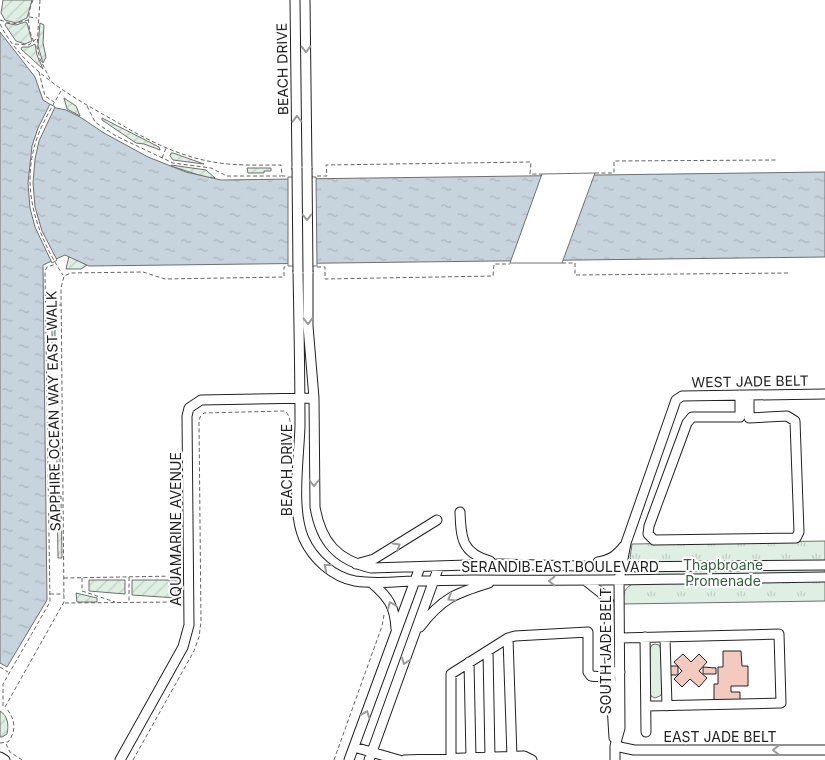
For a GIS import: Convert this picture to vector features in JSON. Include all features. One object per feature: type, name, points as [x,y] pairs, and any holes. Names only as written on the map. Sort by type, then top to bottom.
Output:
[{"type":"street","name":"BEACH DRIVE","points":[[295,0],[302,168]]},
{"type":"street","name":"BEACH DRIVE","points":[[302,168],[305,0]]},
{"type":"street","points":[[302,168],[303,272]]},
{"type":"street","name":"BEACH DRIVE","points":[[303,272],[314,398],[314,496],[317,521],[328,543],[353,564],[371,568],[420,567]]},
{"type":"street","name":"BEACH DRIVE","points":[[303,272],[297,506],[304,538],[311,552],[342,577],[355,581],[372,582],[415,581]]},
{"type":"street","name":"WEST JADE BELT","points":[[676,400],[682,396],[825,394]]},
{"type":"street","points":[[744,395],[749,418],[788,416],[795,421],[799,532],[796,538],[654,540],[648,534],[649,526],[687,423],[692,418],[740,417],[744,395]]},
{"type":"street","name":"AQUAMARINE AVENUE","points":[[120,760],[179,654],[187,636],[189,625],[189,408],[201,400],[314,398]]},
{"type":"street","points":[[272,399],[289,406],[300,418]]},
{"type":"street","name":"SOUTH JADE BELT","points":[[615,760],[615,746],[620,728],[620,567],[626,543],[676,400]]},
{"type":"street","points":[[460,512],[462,539],[467,547],[480,558],[500,564]]},
{"type":"street","points":[[353,564],[374,559],[437,520]]},
{"type":"street","points":[[585,565],[608,560],[616,555],[626,543]]},
{"type":"street","name":"SERANDIB EAST BOULEVARD","points":[[420,567],[500,564],[620,567],[825,565]]},
{"type":"street","points":[[370,756],[439,566]]},
{"type":"street","points":[[349,760],[420,567]]},
{"type":"street","name":"SERANDIB EAST BOULEVARD","points":[[415,581],[586,581],[825,577]]},
{"type":"street","points":[[415,635],[433,610],[449,598],[463,591],[496,580]]},
{"type":"street","points":[[586,581],[606,596],[608,603],[615,746]]},
{"type":"street","points":[[372,582],[388,598],[394,609],[396,634]]},
{"type":"street","points":[[451,759],[451,674],[508,638],[588,632],[588,672],[591,676],[599,677],[605,676],[610,672],[620,672]]},
{"type":"street","points":[[620,638],[780,634],[781,703],[646,706]]},
{"type":"street","points":[[665,637],[666,706]]},
{"type":"street","points":[[508,638],[512,757]]},
{"type":"street","points":[[645,638],[646,732]]},
{"type":"street","points":[[488,651],[490,757]]},
{"type":"street","points":[[469,662],[471,758]]},
{"type":"street","name":"EAST JADE BELT","points":[[615,746],[634,750],[825,750]]},
{"type":"street","points":[[354,747],[370,756],[399,760]]},
{"type":"street","points":[[404,760],[524,756],[532,760]]},
{"type":"street","points":[[0,757],[5,760]]},
{"type":"path","points":[[33,0],[28,18],[34,42]]},
{"type":"path","points":[[40,0],[36,39],[38,53],[51,81]]},
{"type":"path","points":[[0,20],[16,24],[28,18],[38,18]]},
{"type":"path","points":[[0,24],[13,43],[38,71],[62,90],[87,106],[137,134],[166,147],[212,162],[281,165],[282,176]]},
{"type":"path","points":[[13,43],[27,46],[36,39]]},
{"type":"path","points":[[38,71],[45,96],[55,102]]},
{"type":"path","points":[[62,90],[36,140],[30,177],[35,219],[42,238],[64,276]]},
{"type":"path","points":[[87,106],[96,122],[129,143],[173,163],[211,168],[227,176],[288,176]]},
{"type":"path","points":[[162,158],[166,147]]},
{"type":"path","points":[[595,173],[614,173],[614,162],[777,160]]},
{"type":"path","points":[[316,176],[327,176],[326,165],[530,162],[530,174],[542,174]]},
{"type":"path","name":"SAPPHIRE OCEAN WAY EAST WALK","points":[[5,743],[12,737],[14,726],[11,714],[3,706],[3,684],[50,602],[45,271],[47,267],[55,262]]},
{"type":"path","points":[[562,263],[575,263],[574,275],[788,273]]},
{"type":"path","points":[[317,267],[325,267],[325,278],[494,276],[494,264],[510,264]]},
{"type":"path","name":"SAPPHIRE OCEAN WAY EAST WALK","points":[[3,706],[64,604],[61,284],[64,276],[71,273],[143,272],[165,279],[284,277],[284,267],[288,267]]},
{"type":"path","points":[[46,305],[62,305]]},
{"type":"path","points":[[133,760],[194,651],[199,637],[201,622],[200,417],[204,414],[285,411],[290,421],[289,464]]},
{"type":"path","points":[[48,487],[63,486]]},
{"type":"path","points":[[288,490],[289,516]]},
{"type":"path","points":[[64,578],[200,575]]},
{"type":"path","points":[[129,576],[129,602]]},
{"type":"path","points":[[64,604],[178,602],[178,576]]},
{"type":"path","points":[[82,577],[82,592],[116,602]]},
{"type":"path","points":[[50,594],[64,594]]},
{"type":"path","points":[[334,760],[382,626],[385,610]]},
{"type":"path","points":[[0,667],[9,672]]},
{"type":"path","points":[[0,743],[5,743],[10,752],[22,760]]},
{"type":"green space","points":[[3,0],[32,0],[27,18],[16,23],[5,20],[1,13]]},
{"type":"green space","points":[[6,23],[16,25],[27,23],[32,41],[25,44],[16,41],[5,25]]},
{"type":"green space","points":[[40,23],[44,25],[43,43],[46,57],[43,63],[38,46]]},
{"type":"green space","points":[[35,44],[43,69],[21,49],[22,47],[29,47]]},
{"type":"green space","points":[[64,98],[76,106],[80,116],[67,109]]},
{"type":"green space","points":[[102,118],[159,147],[160,150],[136,143],[102,120]]},
{"type":"green space","points":[[171,153],[204,164],[173,160],[170,156]]},
{"type":"green space","points":[[171,165],[206,170],[215,178],[208,178]]},
{"type":"green space","points":[[247,168],[271,168],[271,171],[248,173]]},
{"type":"green space","points":[[69,256],[87,265],[81,269],[66,269]]},
{"type":"green space","points":[[52,324],[55,324],[55,364],[52,365]]},
{"type":"green space","points":[[59,431],[60,478],[57,478],[57,439]]},
{"type":"green space","points":[[57,496],[61,496],[62,558],[58,558]]},
{"type":"green space","name":"Thapbroane Promenade","points":[[825,541],[825,601],[621,604],[626,589],[640,581],[640,565],[630,558],[632,544]]},
{"type":"green space","points":[[89,580],[125,580],[125,594],[89,591]]},
{"type":"green space","points":[[132,580],[176,580],[176,598],[132,595]]},
{"type":"green space","points":[[76,593],[97,598],[97,602],[77,602]]},
{"type":"green space","points":[[655,644],[659,645],[661,649],[662,693],[655,698],[650,693],[650,649]]},
{"type":"green space","points":[[0,711],[5,715],[8,724],[7,734],[2,737],[0,737]]},
{"type":"water","points":[[0,32],[35,77],[43,100],[56,108],[66,110],[80,117],[104,133],[148,157],[186,172],[221,180],[825,172],[825,257],[89,266],[65,255],[43,265],[47,600],[7,667],[0,663]]},
{"type":"pier","points":[[50,104],[55,107],[39,141],[33,183],[35,207],[42,231],[57,260],[52,263],[35,227],[30,208],[28,183],[32,146],[38,128]]},
{"type":"pier","points":[[595,173],[562,263],[510,263],[542,174]]},
{"type":"pier","points":[[288,177],[316,177],[317,266],[288,266]]},
{"type":"building","points":[[723,651],[741,651],[742,666],[748,666],[748,686],[731,686],[731,692],[740,692],[740,701],[714,702],[714,684],[718,684],[718,667],[723,667]]},
{"type":"building","points":[[683,654],[691,662],[699,654],[707,662],[699,671],[707,678],[699,687],[690,679],[682,687],[674,679],[682,671],[674,662]]},
{"type":"building","points":[[667,666],[678,666],[678,675],[667,675]]},
{"type":"building","points":[[703,667],[716,668],[716,674],[703,674]]}]
